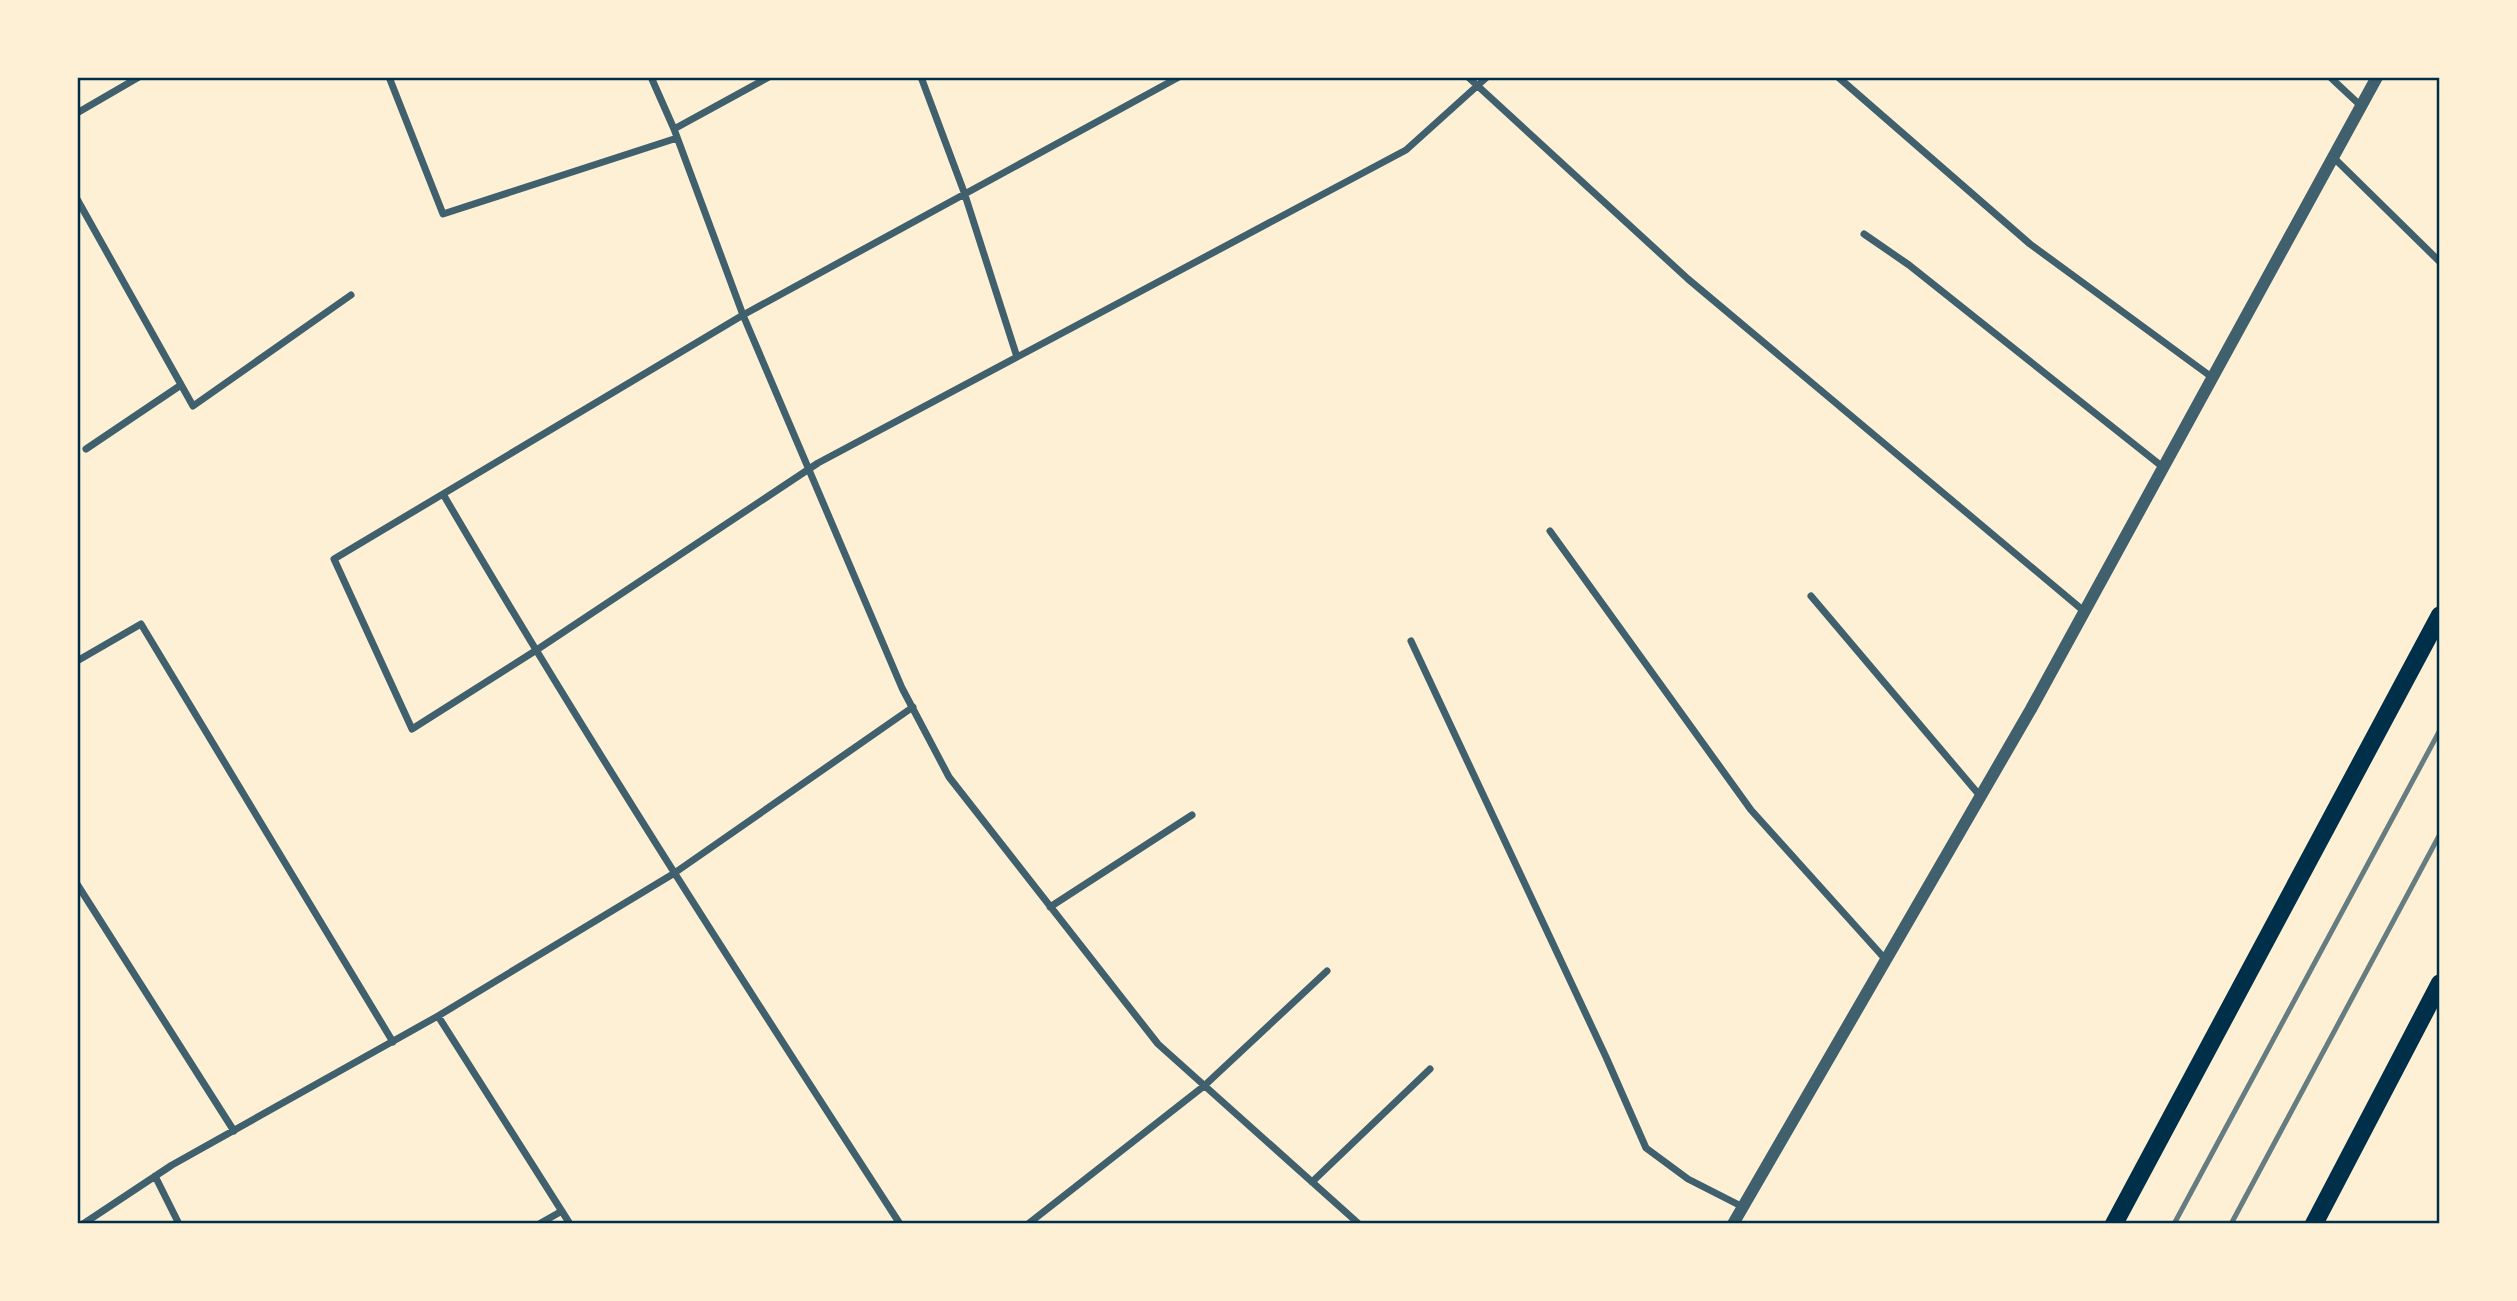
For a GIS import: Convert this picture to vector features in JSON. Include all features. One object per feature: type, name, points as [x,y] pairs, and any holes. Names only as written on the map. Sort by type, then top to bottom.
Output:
[{"type":"main road","points":[[2114,1224],[2440,615]]},
{"type":"main road","points":[[2314,1224],[2440,983]]},
{"type":"street","points":[[77,113],[139,77]]},
{"type":"street","points":[[389,77],[443,214],[675,133],[769,77]]},
{"type":"street","points":[[651,77],[675,133],[743,315],[913,707],[949,777],[1158,1044],[1359,1224]]},
{"type":"street","points":[[921,77],[964,192],[1017,356]]},
{"type":"street","points":[[1180,77],[964,192],[743,315],[334,559],[412,729],[535,651],[809,468],[1406,150],[1488,77]]},
{"type":"street","points":[[1468,77],[1688,279],[2085,612]]},
{"type":"street","points":[[1839,77],[2030,244],[2213,378]]},
{"type":"street","points":[[2330,77],[2361,106]]},
{"type":"street","points":[[1733,1224],[2085,612],[2377,77]]},
{"type":"street","points":[[2333,157],[2440,262]]},
{"type":"street","points":[[77,199],[192,406],[351,295]]},
{"type":"street","points":[[1864,234],[1909,265],[2164,468]]},
{"type":"street","points":[[86,449],[181,384]]},
{"type":"street","points":[[443,494],[535,651],[673,874],[901,1224]]},
{"type":"street","points":[[1550,531],[1751,810],[1887,960]]},
{"type":"street","points":[[1811,596],[1980,797]]},
{"type":"street","points":[[77,661],[141,624],[393,1042]]},
{"type":"street","points":[[1411,641],[1606,1057],[1646,1149],[1688,1179],[1744,1208]]},
{"type":"street","points":[[83,1224],[155,1177],[438,1016],[673,874],[913,707]]},
{"type":"street","points":[[1050,907],[1192,815]]},
{"type":"street","points":[[77,884],[234,1131]]},
{"type":"street","points":[[1028,1224],[1204,1086],[1327,971]]},
{"type":"street","points":[[438,1016],[570,1224]]},
{"type":"street","points":[[1312,1182],[1430,1069]]},
{"type":"street","points":[[155,1177],[179,1224]]},
{"type":"street","points":[[539,1224],[562,1211]]},
{"type":"railway","points":[[2174,1224],[2440,730]]},
{"type":"railway","points":[[2231,1224],[2440,834]]}]
